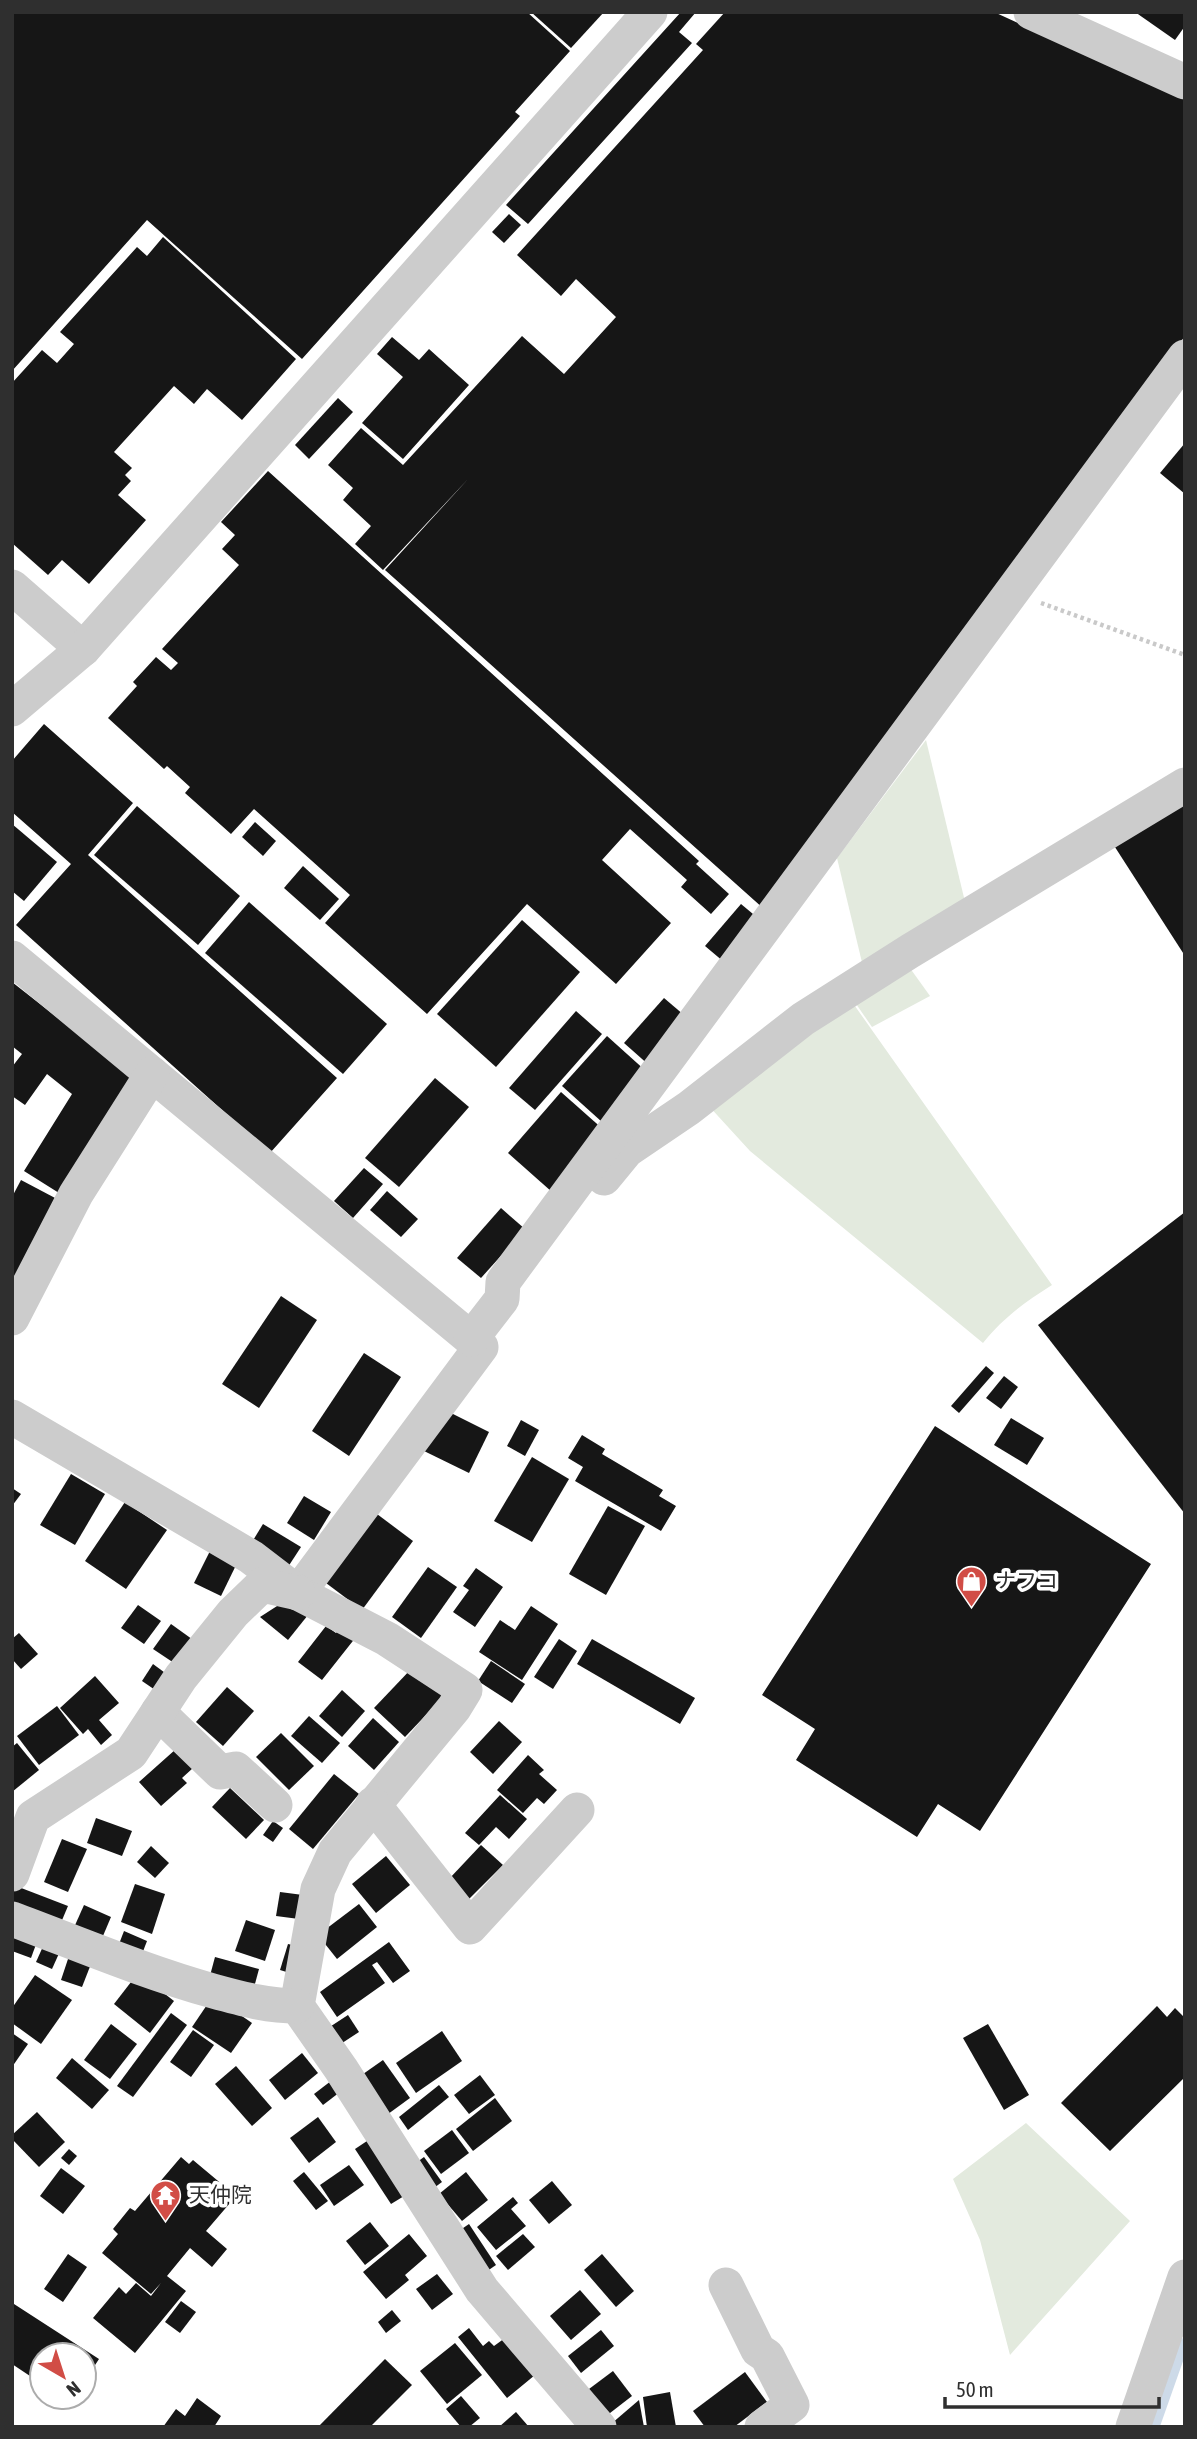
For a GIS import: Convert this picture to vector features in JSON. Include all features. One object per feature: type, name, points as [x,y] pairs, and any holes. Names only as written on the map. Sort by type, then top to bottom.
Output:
[{"type":"street","points":[[12,709],[83,649],[650,12]]},
{"type":"street","points":[[1031,12],[1185,82]]},
{"type":"street","points":[[471,1339],[502,1299],[503,1282],[645,1118],[1185,357]]},
{"type":"street","points":[[12,587],[83,649]]},
{"type":"street","points":[[645,1118],[910,951],[1185,785]]},
{"type":"street","points":[[12,958],[148,1080],[481,1347],[298,1593]]},
{"type":"street","points":[[12,1318],[76,1194],[148,1080]]},
{"type":"street","points":[[12,1417],[251,1557],[298,1593],[387,1639],[465,1689],[454,1707],[335,1852],[318,1889],[297,2006],[349,2080],[482,2290],[599,2427]]},
{"type":"street","points":[[12,1874],[23,1811],[131,1753],[181,1677],[233,1612],[262,1585],[298,1593]]},
{"type":"street","points":[[158,1712],[220,1772],[236,1769],[275,1805]]},
{"type":"street","points":[[373,1804],[470,1927],[577,1811]]},
{"type":"street","points":[[12,1919],[176,1981],[256,2003],[297,2006]]},
{"type":"street","points":[[1133,2427],[1185,2277]]},
{"type":"street","points":[[726,2286],[758,2350],[767,2356],[792,2405],[762,2427]]},
{"type":"path","points":[[1037,601],[1185,655]]},
{"type":"shaded area","points":[[926,740],[967,910],[865,975],[837,858]]},
{"type":"shaded area","points":[[907,964],[930,996],[872,1027],[852,998]]},
{"type":"shaded area","points":[[850,999],[1052,1285],[1015,1311],[983,1343],[750,1151],[707,1104]]},
{"type":"shaded area","points":[[1026,2123],[1130,2221],[1010,2355],[980,2240],[953,2179]]},
{"type":"building","points":[[12,12],[527,12],[570,51],[515,112],[520,116],[302,359],[147,220],[12,371]]},
{"type":"building","points":[[531,12],[604,12],[571,48]]},
{"type":"building","points":[[681,12],[696,12],[679,32],[692,43],[528,224],[506,205]]},
{"type":"building","points":[[725,12],[994,12],[1185,99],[1185,336],[765,910],[385,570],[469,478],[383,570],[355,544],[371,526],[343,500],[353,488],[328,465],[361,428],[403,465],[522,336],[564,374],[616,317],[576,279],[561,296],[517,255],[703,50],[696,44]]},
{"type":"building","points":[[1135,12],[1185,12],[1185,26],[1175,40]]},
{"type":"building","points":[[509,214],[521,225],[504,243],[492,232]]},
{"type":"building","points":[[163,237],[296,359],[242,420],[207,389],[194,404],[174,386],[114,452],[132,468],[125,475],[131,481],[118,495],[146,520],[89,584],[62,560],[48,575],[12,543],[12,383],[42,350],[57,363],[74,344],[60,332],[137,247],[147,256]]},
{"type":"building","points":[[392,337],[419,360],[429,349],[469,385],[403,459],[362,423],[403,377],[377,354]]},
{"type":"building","points":[[338,398],[353,412],[309,459],[295,445]]},
{"type":"building","points":[[1185,443],[1185,494],[1160,473]]},
{"type":"building","points":[[268,471],[699,861],[696,864],[729,894],[711,914],[681,887],[687,880],[630,829],[602,860],[671,923],[616,984],[527,904],[427,1014],[325,923],[350,895],[254,809],[231,834],[185,793],[190,787],[167,766],[164,769],[108,718],[137,686],[133,682],[156,657],[171,670],[178,663],[162,649],[239,565],[222,549],[235,535],[221,522]]},
{"type":"building","points":[[44,724],[133,803],[88,855],[337,1078],[270,1153],[16,925],[71,864],[12,812],[12,761]]},
{"type":"building","points":[[1185,797],[1185,956],[1113,844]]},
{"type":"building","points":[[137,806],[240,896],[198,945],[94,855]]},
{"type":"building","points":[[255,822],[276,841],[263,856],[242,837]]},
{"type":"building","points":[[12,824],[57,862],[24,901],[12,891]]},
{"type":"building","points":[[303,866],[339,899],[320,920],[284,888]]},
{"type":"building","points":[[249,902],[387,1024],[343,1074],[205,953]]},
{"type":"building","points":[[741,904],[759,919],[724,962],[705,946]]},
{"type":"building","points":[[522,920],[580,972],[496,1067],[437,1014]]},
{"type":"building","points":[[12,982],[133,1077],[59,1193],[24,1171],[72,1094],[47,1074],[25,1105],[12,1096],[12,1067],[22,1054],[12,1046]]},
{"type":"building","points":[[664,998],[691,1021],[650,1066],[624,1043]]},
{"type":"building","points":[[576,1011],[602,1034],[535,1110],[509,1088]]},
{"type":"building","points":[[607,1036],[647,1072],[602,1122],[562,1086]]},
{"type":"building","points":[[435,1078],[469,1107],[399,1187],[365,1158]]},
{"type":"building","points":[[561,1092],[605,1131],[552,1192],[508,1153]]},
{"type":"building","points":[[364,1168],[383,1184],[353,1218],[334,1201]]},
{"type":"building","points":[[21,1180],[57,1199],[12,1282],[12,1197]]},
{"type":"building","points":[[387,1191],[418,1219],[401,1237],[370,1210]]},
{"type":"building","points":[[501,1208],[525,1229],[481,1278],[457,1258]]},
{"type":"building","points":[[1185,1212],[1185,1514],[1038,1325]]},
{"type":"building","points":[[281,1296],[317,1320],[259,1408],[222,1384]]},
{"type":"building","points":[[364,1353],[401,1377],[349,1456],[312,1431]]},
{"type":"building","points":[[986,1366],[994,1373],[959,1413],[951,1406]]},
{"type":"building","points":[[1004,1376],[1018,1387],[1001,1409],[986,1398]]},
{"type":"building","points":[[445,1410],[489,1432],[469,1473],[424,1451]]},
{"type":"building","points":[[1011,1418],[1044,1438],[1027,1465],[994,1445]]},
{"type":"building","points":[[521,1420],[539,1430],[525,1456],[507,1446]]},
{"type":"building","points":[[935,1426],[1151,1564],[980,1831],[938,1804],[917,1837],[796,1760],[815,1729],[762,1695]]},
{"type":"building","points":[[582,1435],[605,1449],[602,1454],[663,1490],[659,1496],[676,1506],[661,1531],[575,1481],[583,1467],[568,1458]]},
{"type":"building","points":[[532,1457],[569,1479],[532,1542],[494,1521]]},
{"type":"building","points":[[71,1474],[105,1494],[75,1545],[40,1525]]},
{"type":"building","points":[[12,1488],[21,1494],[12,1506]]},
{"type":"building","points":[[304,1496],[331,1512],[314,1540],[287,1523]]},
{"type":"building","points":[[125,1502],[167,1530],[126,1589],[85,1561]]},
{"type":"building","points":[[608,1506],[645,1526],[606,1595],[569,1574]]},
{"type":"building","points":[[373,1511],[413,1541],[362,1610],[322,1580]]},
{"type":"building","points":[[263,1524],[301,1547],[286,1570],[249,1547]]},
{"type":"building","points":[[214,1543],[240,1557],[221,1596],[194,1583]]},
{"type":"building","points":[[428,1567],[457,1587],[421,1638],[392,1617]]},
{"type":"building","points":[[476,1568],[503,1587],[475,1627],[453,1612],[469,1590],[463,1586]]},
{"type":"building","points":[[288,1599],[308,1615],[288,1640],[260,1617]]},
{"type":"building","points":[[138,1605],[161,1621],[144,1644],[121,1628]]},
{"type":"building","points":[[531,1606],[558,1624],[522,1680],[479,1652],[500,1620],[515,1630]]},
{"type":"building","points":[[171,1624],[203,1647],[186,1671],[153,1649]]},
{"type":"building","points":[[326,1626],[336,1633],[342,1626],[356,1637],[322,1680],[298,1662]]},
{"type":"building","points":[[19,1633],[38,1654],[21,1669],[12,1659],[12,1639]]},
{"type":"building","points":[[559,1639],[577,1651],[553,1689],[534,1677]]},
{"type":"building","points":[[592,1639],[695,1698],[680,1724],[577,1664]]},
{"type":"building","points":[[491,1661],[525,1684],[512,1703],[478,1681]]},
{"type":"building","points":[[153,1664],[172,1678],[161,1694],[142,1681]]},
{"type":"building","points":[[413,1667],[444,1696],[405,1737],[374,1708]]},
{"type":"building","points":[[95,1676],[119,1703],[99,1720],[112,1735],[101,1745],[88,1729],[83,1734],[60,1708]]},
{"type":"building","points":[[227,1687],[254,1711],[223,1746],[196,1722]]},
{"type":"building","points":[[342,1690],[365,1711],[342,1737],[319,1716]]},
{"type":"building","points":[[57,1706],[79,1735],[39,1765],[17,1736]]},
{"type":"building","points":[[309,1716],[340,1743],[322,1763],[291,1736]]},
{"type":"building","points":[[373,1718],[399,1742],[374,1770],[348,1746]]},
{"type":"building","points":[[499,1721],[522,1742],[493,1774],[470,1752]]},
{"type":"building","points":[[281,1733],[314,1766],[289,1790],[256,1757]]},
{"type":"building","points":[[17,1743],[39,1770],[12,1792],[12,1747]]},
{"type":"building","points":[[176,1749],[193,1768],[182,1778],[187,1783],[161,1806],[139,1782]]},
{"type":"building","points":[[528,1755],[544,1770],[539,1774],[557,1790],[544,1804],[537,1798],[523,1813],[497,1790]]},
{"type":"building","points":[[334,1774],[359,1794],[313,1849],[289,1829]]},
{"type":"building","points":[[230,1788],[264,1820],[246,1839],[212,1807]]},
{"type":"building","points":[[500,1795],[527,1819],[509,1839],[496,1827],[479,1845],[465,1833]]},
{"type":"building","points":[[96,1818],[132,1831],[122,1856],[87,1843]]},
{"type":"building","points":[[273,1821],[283,1828],[273,1842],[263,1835]]},
{"type":"building","points":[[62,1839],[87,1849],[68,1892],[44,1882]]},
{"type":"building","points":[[481,1845],[503,1865],[469,1899],[449,1879]]},
{"type":"building","points":[[151,1846],[169,1863],[155,1878],[137,1862]]},
{"type":"building","points":[[386,1856],[410,1885],[376,1913],[352,1884]]},
{"type":"building","points":[[135,1884],[165,1894],[152,1934],[121,1922]]},
{"type":"building","points":[[16,1886],[68,1906],[57,1932],[12,1914],[12,1896]]},
{"type":"building","points":[[280,1892],[303,1895],[299,1919],[276,1916]]},
{"type":"building","points":[[359,1904],[377,1927],[337,1959],[318,1935]]},
{"type":"building","points":[[84,1905],[111,1917],[100,1943],[72,1932]]},
{"type":"building","points":[[246,1920],[275,1930],[265,1961],[235,1951]]},
{"type":"building","points":[[12,1930],[38,1939],[31,1958],[12,1951]]},
{"type":"building","points":[[124,1931],[147,1941],[142,1954],[119,1944]]},
{"type":"building","points":[[45,1942],[61,1949],[52,1969],[36,1962]]},
{"type":"building","points":[[389,1942],[410,1971],[393,1983],[377,1962],[372,1965],[385,1983],[337,2017],[320,1992]]},
{"type":"building","points":[[288,1944],[301,1947],[293,1974],[280,1970]]},
{"type":"building","points":[[69,1956],[91,1964],[82,1987],[61,1980]]},
{"type":"building","points":[[215,1957],[259,1969],[252,1995],[208,1983]]},
{"type":"building","points":[[138,1973],[174,2001],[150,2033],[114,2004]]},
{"type":"building","points":[[35,1975],[72,2000],[41,2044],[12,2023],[12,2008]]},
{"type":"building","points":[[213,1996],[252,2023],[231,2053],[192,2027]]},
{"type":"building","points":[[1157,2006],[1167,2017],[1175,2008],[1185,2018],[1185,2077],[1110,2151],[1061,2103]]},
{"type":"building","points":[[171,2013],[187,2025],[133,2097],[117,2086]]},
{"type":"building","points":[[348,2015],[359,2032],[333,2049],[322,2032]]},
{"type":"building","points":[[111,2024],[137,2044],[110,2079],[84,2060]]},
{"type":"building","points":[[988,2024],[1029,2095],[1004,2110],[963,2038]]},
{"type":"building","points":[[193,2030],[214,2045],[191,2077],[170,2062]]},
{"type":"building","points":[[442,2031],[462,2061],[416,2093],[396,2063]]},
{"type":"building","points":[[12,2033],[28,2044],[12,2067]]},
{"type":"building","points":[[302,2053],[318,2073],[285,2100],[269,2080]]},
{"type":"building","points":[[72,2058],[109,2090],[92,2109],[56,2078]]},
{"type":"building","points":[[383,2060],[410,2098],[384,2117],[356,2079]]},
{"type":"building","points":[[236,2066],[272,2108],[252,2126],[215,2084]]},
{"type":"building","points":[[480,2075],[495,2095],[469,2114],[454,2095]]},
{"type":"building","points":[[331,2081],[340,2092],[323,2105],[314,2094]]},
{"type":"building","points":[[439,2085],[449,2097],[408,2130],[399,2117]]},
{"type":"building","points":[[495,2098],[512,2121],[473,2151],[456,2129]]},
{"type":"building","points":[[37,2112],[65,2142],[39,2167],[12,2139],[12,2135]]},
{"type":"building","points":[[318,2117],[336,2142],[309,2163],[290,2138]]},
{"type":"building","points":[[452,2130],[469,2153],[441,2174],[424,2151]]},
{"type":"building","points":[[373,2137],[409,2193],[391,2204],[355,2149]]},
{"type":"building","points":[[69,2149],[77,2156],[69,2165],[61,2158]]},
{"type":"building","points":[[181,2157],[189,2164],[193,2160],[236,2196],[206,2231],[227,2249],[212,2267],[190,2248],[167,2276],[186,2291],[135,2353],[93,2318],[119,2287],[126,2294],[136,2283],[151,2296],[161,2283],[151,2294],[102,2253],[118,2234],[113,2229],[130,2208],[135,2211]]},
{"type":"building","points":[[424,2157],[442,2182],[427,2193],[409,2168]]},
{"type":"building","points":[[349,2165],[364,2185],[334,2206],[320,2185]]},
{"type":"building","points":[[61,2168],[85,2186],[63,2214],[40,2196]]},
{"type":"building","points":[[304,2172],[328,2201],[316,2210],[293,2181]]},
{"type":"building","points":[[466,2172],[488,2200],[462,2221],[439,2194]]},
{"type":"building","points":[[552,2181],[572,2205],[549,2224],[529,2200]]},
{"type":"building","points":[[513,2197],[518,2203],[511,2209],[526,2226],[496,2250],[477,2227]]},
{"type":"building","points":[[370,2222],[389,2246],[365,2265],[346,2241]]},
{"type":"building","points":[[469,2224],[496,2265],[480,2276],[453,2235]]},
{"type":"building","points":[[409,2234],[427,2256],[405,2275],[409,2280],[386,2299],[363,2272]]},
{"type":"building","points":[[523,2234],[535,2247],[508,2270],[496,2256]]},
{"type":"building","points":[[68,2254],[87,2267],[63,2302],[44,2289]]},
{"type":"building","points":[[602,2254],[634,2291],[616,2307],[584,2270]]},
{"type":"building","points":[[437,2274],[453,2294],[432,2310],[416,2289]]},
{"type":"building","points":[[580,2290],[601,2314],[571,2340],[550,2316]]},
{"type":"building","points":[[181,2301],[196,2312],[180,2333],[165,2322]]},
{"type":"building","points":[[14,2304],[71,2341],[28,2341],[28,2375],[12,2364]]},
{"type":"building","points":[[392,2310],[401,2321],[386,2333],[378,2322]]},
{"type":"building","points":[[469,2328],[483,2346],[489,2341],[494,2346],[505,2338],[535,2375],[507,2398],[458,2337]]},
{"type":"building","points":[[601,2330],[614,2346],[581,2373],[568,2356]]},
{"type":"building","points":[[455,2343],[482,2375],[447,2404],[420,2371]]},
{"type":"building","points":[[385,2359],[412,2385],[370,2427],[318,2427]]},
{"type":"building","points":[[613,2371],[632,2396],[601,2420],[581,2395]]},
{"type":"building","points":[[745,2372],[767,2402],[734,2427],[705,2427],[693,2411]]},
{"type":"building","points":[[670,2392],[676,2427],[647,2427],[643,2397]]},
{"type":"building","points":[[461,2396],[480,2418],[469,2427],[461,2427],[446,2409]]},
{"type":"building","points":[[197,2398],[221,2416],[214,2427],[163,2427],[176,2409],[185,2416]]},
{"type":"building","points":[[639,2400],[644,2427],[613,2427],[611,2424]]},
{"type":"building","points":[[516,2412],[529,2427],[499,2427]]},
{"type":"waterway","points":[[1155,2427],[1185,2342]]},
{"type":"place","name":"ナフコ","points":[[972,1608]]},
{"type":"place","name":"天仲院","points":[[166,2222]]}]
